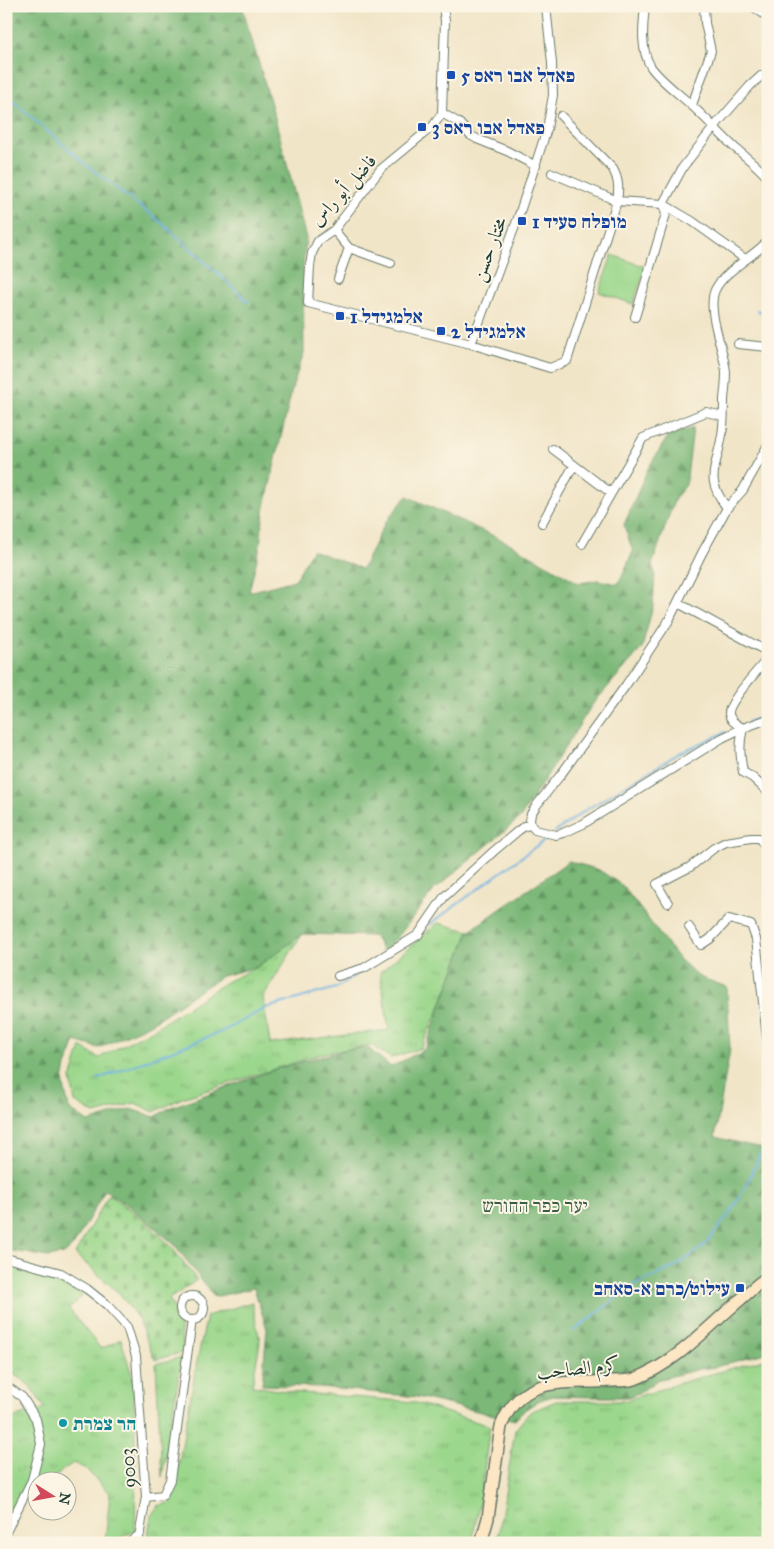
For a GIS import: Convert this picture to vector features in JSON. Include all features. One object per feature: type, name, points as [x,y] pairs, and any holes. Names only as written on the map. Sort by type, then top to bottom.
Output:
[{"type":"street","points":[[443,6],[442,113],[459,123],[470,135],[477,139],[507,151],[536,166]]},
{"type":"street","name":"مختار حسن","points":[[470,344],[518,218],[547,130],[553,95],[552,63],[546,6]]},
{"type":"street","points":[[645,6],[643,25],[645,49],[650,66],[768,178]]},
{"type":"street","points":[[692,105],[711,51],[705,23],[704,6]]},
{"type":"street","points":[[752,6],[767,19]]},
{"type":"street","points":[[635,317],[666,214],[663,204],[683,167],[714,127],[761,76]]},
{"type":"street","name":"فاضل أبو راس","points":[[442,113],[432,126],[380,170],[334,230],[318,241],[312,253],[308,303],[470,344]]},
{"type":"street","points":[[470,344],[550,368],[568,361],[617,202],[619,189],[618,178],[614,169],[562,116]]},
{"type":"street","points":[[552,173],[617,202],[663,204],[692,220],[745,259]]},
{"type":"street","points":[[334,230],[349,248],[391,263]]},
{"type":"street","points":[[727,508],[716,490],[713,478],[715,463],[722,440],[726,373],[712,302],[715,290],[720,282],[768,241]]},
{"type":"street","points":[[338,279],[349,248]]},
{"type":"street","points":[[738,344],[768,347]]},
{"type":"street","points":[[582,544],[643,438],[706,412],[723,416]]},
{"type":"street","points":[[768,445],[743,490],[727,508],[702,553],[668,622],[626,685],[536,806],[532,814],[531,825],[535,830],[543,833],[563,833],[582,824],[722,738],[743,728],[768,720]]},
{"type":"street","points":[[553,448],[612,493]]},
{"type":"street","points":[[542,523],[574,465]]},
{"type":"street","points":[[678,603],[768,652]]},
{"type":"street","points":[[743,728],[732,721],[728,714],[730,706],[768,658]]},
{"type":"street","points":[[743,728],[739,744],[743,772],[758,782],[768,792]]},
{"type":"street","points":[[338,976],[364,968],[418,935],[444,897],[494,851],[525,826],[531,825]]},
{"type":"street","points":[[668,903],[657,884],[690,867],[714,848],[726,842],[759,838],[768,850]]},
{"type":"street","points":[[689,927],[701,945],[710,939],[729,918],[751,925],[756,939],[768,1047]]},
{"type":"street","name":"9003","points":[[6,1258],[61,1273],[87,1289],[107,1305],[127,1327],[136,1356],[146,1497],[163,1495],[170,1480],[192,1320]]},
{"type":"street","name":"كرم الصاحب","points":[[481,1543],[488,1518],[501,1426],[506,1414],[515,1402],[528,1391],[545,1385],[632,1380],[658,1368],[680,1352],[766,1277]]},
{"type":"street","points":[[6,1386],[22,1397],[36,1419],[41,1444],[32,1480],[6,1532]]},
{"type":"street","points":[[138,1543],[146,1497]]},
{"type":"street","points":[[129,1543],[140,1534]]},
{"type":"green space","name":"יער כפר החורש","points":[[6,6],[242,6],[275,118],[306,238],[303,265],[304,353],[293,385],[265,506],[260,546],[249,592],[295,580],[312,550],[362,569],[385,523],[407,496],[509,543],[579,583],[598,580],[618,584],[633,552],[624,525],[648,468],[669,435],[693,428],[686,485],[675,498],[652,565],[655,573],[653,606],[642,648],[592,705],[520,818],[434,890],[397,938],[383,952],[375,936],[302,934],[257,967],[222,976],[152,1023],[99,1048],[75,1041],[63,1081],[69,1109],[88,1122],[130,1109],[155,1117],[169,1108],[276,1069],[349,1049],[368,1048],[391,1067],[425,1049],[469,931],[569,861],[599,870],[623,886],[677,957],[699,977],[727,987],[730,1049],[715,1137],[768,1150],[768,1352],[715,1367],[699,1369],[657,1380],[642,1391],[629,1397],[553,1396],[540,1400],[526,1409],[515,1420],[417,1397],[321,1387],[262,1385],[267,1329],[254,1288],[214,1297],[175,1245],[130,1207],[105,1190],[74,1245],[64,1254],[48,1257],[13,1251],[6,1252]]},
{"type":"green space","points":[[612,255],[646,267],[633,304],[599,292]]},
{"type":"green space","points":[[438,923],[469,931],[440,1007],[421,1048],[391,1058],[371,1045],[325,1053],[182,1098],[154,1112],[135,1103],[95,1114],[75,1102],[71,1079],[81,1047],[99,1058],[157,1027],[226,982],[257,967],[302,934],[263,997],[270,1044],[389,1030],[380,972]]},
{"type":"green space","points":[[109,1194],[140,1217],[170,1245],[197,1280],[169,1299],[178,1317],[184,1352],[155,1360],[137,1317],[120,1294],[75,1254]]},
{"type":"green space","points":[[6,1264],[18,1265],[85,1293],[69,1309],[101,1349],[121,1339],[133,1379],[136,1471],[135,1531],[110,1543],[105,1543],[110,1494],[86,1469],[73,1463],[60,1472],[28,1472],[28,1496],[6,1512],[6,1420],[45,1408],[29,1385],[6,1369]]},
{"type":"green space","points":[[252,1302],[260,1342],[252,1386],[291,1392],[413,1402],[490,1426],[478,1514],[471,1543],[147,1543],[151,1516],[158,1506],[172,1502],[207,1316]]},
{"type":"green space","points":[[182,1357],[162,1477],[156,1364]]},
{"type":"green space","points":[[768,1358],[768,1543],[494,1543],[499,1531],[515,1430],[530,1412],[556,1401],[624,1401]]},
{"type":"waterway","points":[[6,95],[89,167],[163,224],[249,302]]},
{"type":"waterway","points":[[757,310],[768,315]]},
{"type":"waterway","points":[[748,722],[765,716]]},
{"type":"waterway","points":[[555,832],[584,811],[681,752],[726,732]]},
{"type":"waterway","points":[[429,925],[550,836]]},
{"type":"waterway","points":[[98,1079],[221,1032],[266,1008],[336,988],[361,972]]},
{"type":"waterway","points":[[573,1331],[634,1285],[675,1267],[704,1246],[731,1212],[745,1188],[768,1137]]},
{"type":"place","name":"פאדל אבו ראס 5","points":[[451,75]]},
{"type":"place","name":"פאדל אבו ראס 3","points":[[422,127]]},
{"type":"place","name":"מופלח סעיד 1","points":[[522,221]]},
{"type":"place","name":"אלמגידל 1","points":[[340,316]]},
{"type":"place","name":"אלמגידל 2","points":[[441,331]]},
{"type":"place","name":"עילוט/כרם א-סאחב","points":[[740,1288]]},
{"type":"place","name":"הר צמרת","points":[[63,1423]]}]
